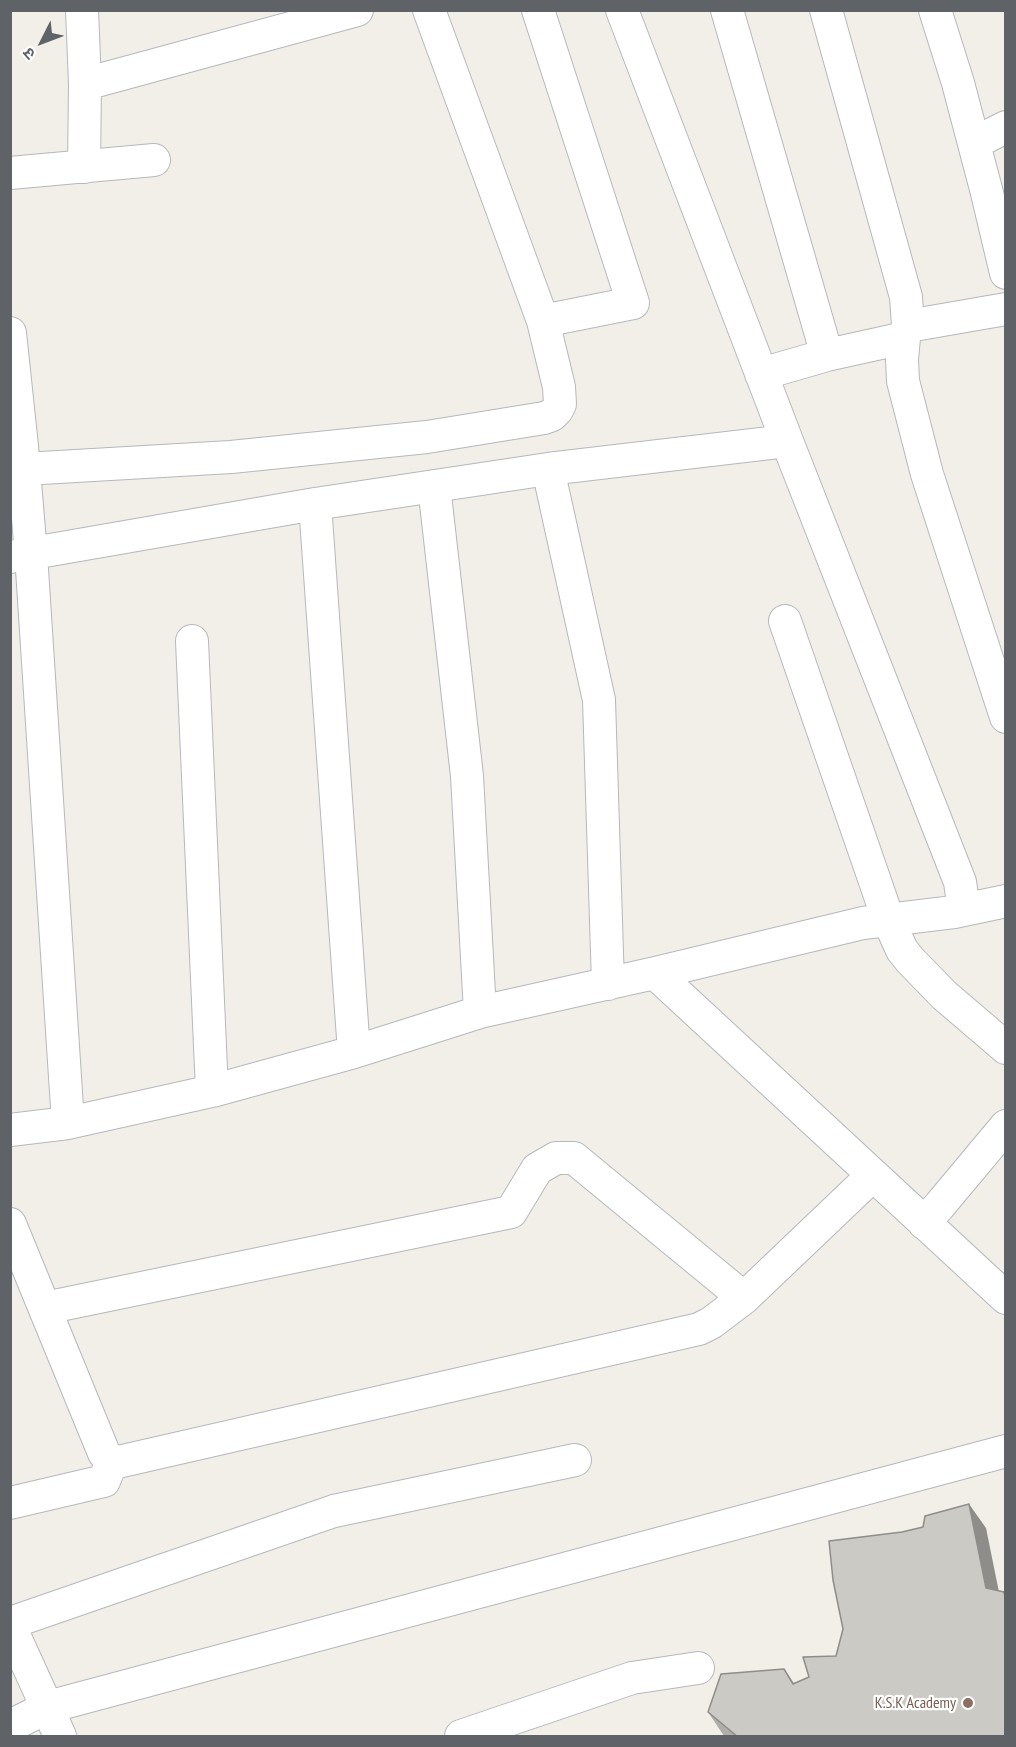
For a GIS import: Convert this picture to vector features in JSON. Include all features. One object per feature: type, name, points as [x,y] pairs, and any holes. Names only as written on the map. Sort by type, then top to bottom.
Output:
[{"type":"street","points":[[82,10],[85,84],[84,167]]},
{"type":"street","points":[[85,84],[357,10]]},
{"type":"street","points":[[24,469],[231,457],[427,437],[544,418],[557,410],[560,404],[559,387],[543,321],[429,10]]},
{"type":"street","points":[[538,10],[633,303],[543,321]]},
{"type":"street","points":[[622,10],[761,374],[956,871],[964,910]]},
{"type":"street","points":[[727,10],[827,355]]},
{"type":"street","points":[[826,10],[906,297],[906,332],[902,358],[903,381],[924,463],[1005,717]]},
{"type":"street","points":[[935,10],[958,82],[1005,273]]},
{"type":"street","points":[[974,143],[1005,127]]},
{"type":"street","points":[[10,173],[154,160]]},
{"type":"street","points":[[761,374],[906,332],[1005,309]]},
{"type":"street","points":[[11,346],[24,469],[21,555],[68,1123]]},
{"type":"street","points":[[21,555],[315,504],[548,469],[787,441]]},
{"type":"street","points":[[548,469],[599,700],[608,984]]},
{"type":"street","points":[[434,486],[467,776],[480,1012]]},
{"type":"street","points":[[315,504],[354,1053]]},
{"type":"street","points":[[785,621],[888,919],[902,950],[944,994],[1005,1048]]},
{"type":"street","points":[[192,641],[212,1091]]},
{"type":"street","points":[[10,1130],[68,1123],[212,1091],[354,1053],[480,1012],[863,923],[964,910],[1005,901]]},
{"type":"street","points":[[655,973],[1005,1298]]},
{"type":"street","points":[[924,1223],[1005,1126]]},
{"type":"street","points":[[45,1308],[511,1212],[537,1169],[556,1158],[574,1158],[744,1298]]},
{"type":"street","points":[[10,1224],[104,1454],[112,1461],[118,1462],[699,1329],[711,1323],[744,1298],[872,1176]]},
{"type":"street","points":[[10,1726],[48,1707],[1005,1451]]},
{"type":"street","points":[[60,1737],[10,1624],[334,1512],[575,1460]]},
{"type":"street","points":[[10,1503],[104,1481],[112,1461]]},
{"type":"street","points":[[461,1737],[632,1678],[698,1668]]},
{"type":"building","points":[[969,1504],[986,1588],[1004,1592],[1005,1597],[1005,1737],[738,1737],[708,1712],[721,1674],[784,1669],[793,1684],[809,1677],[803,1657],[836,1656],[843,1629],[833,1580],[829,1541],[902,1532],[923,1527],[925,1516]]},
{"type":"place","name":"K.S.K Academy","points":[[968,1703]]}]
